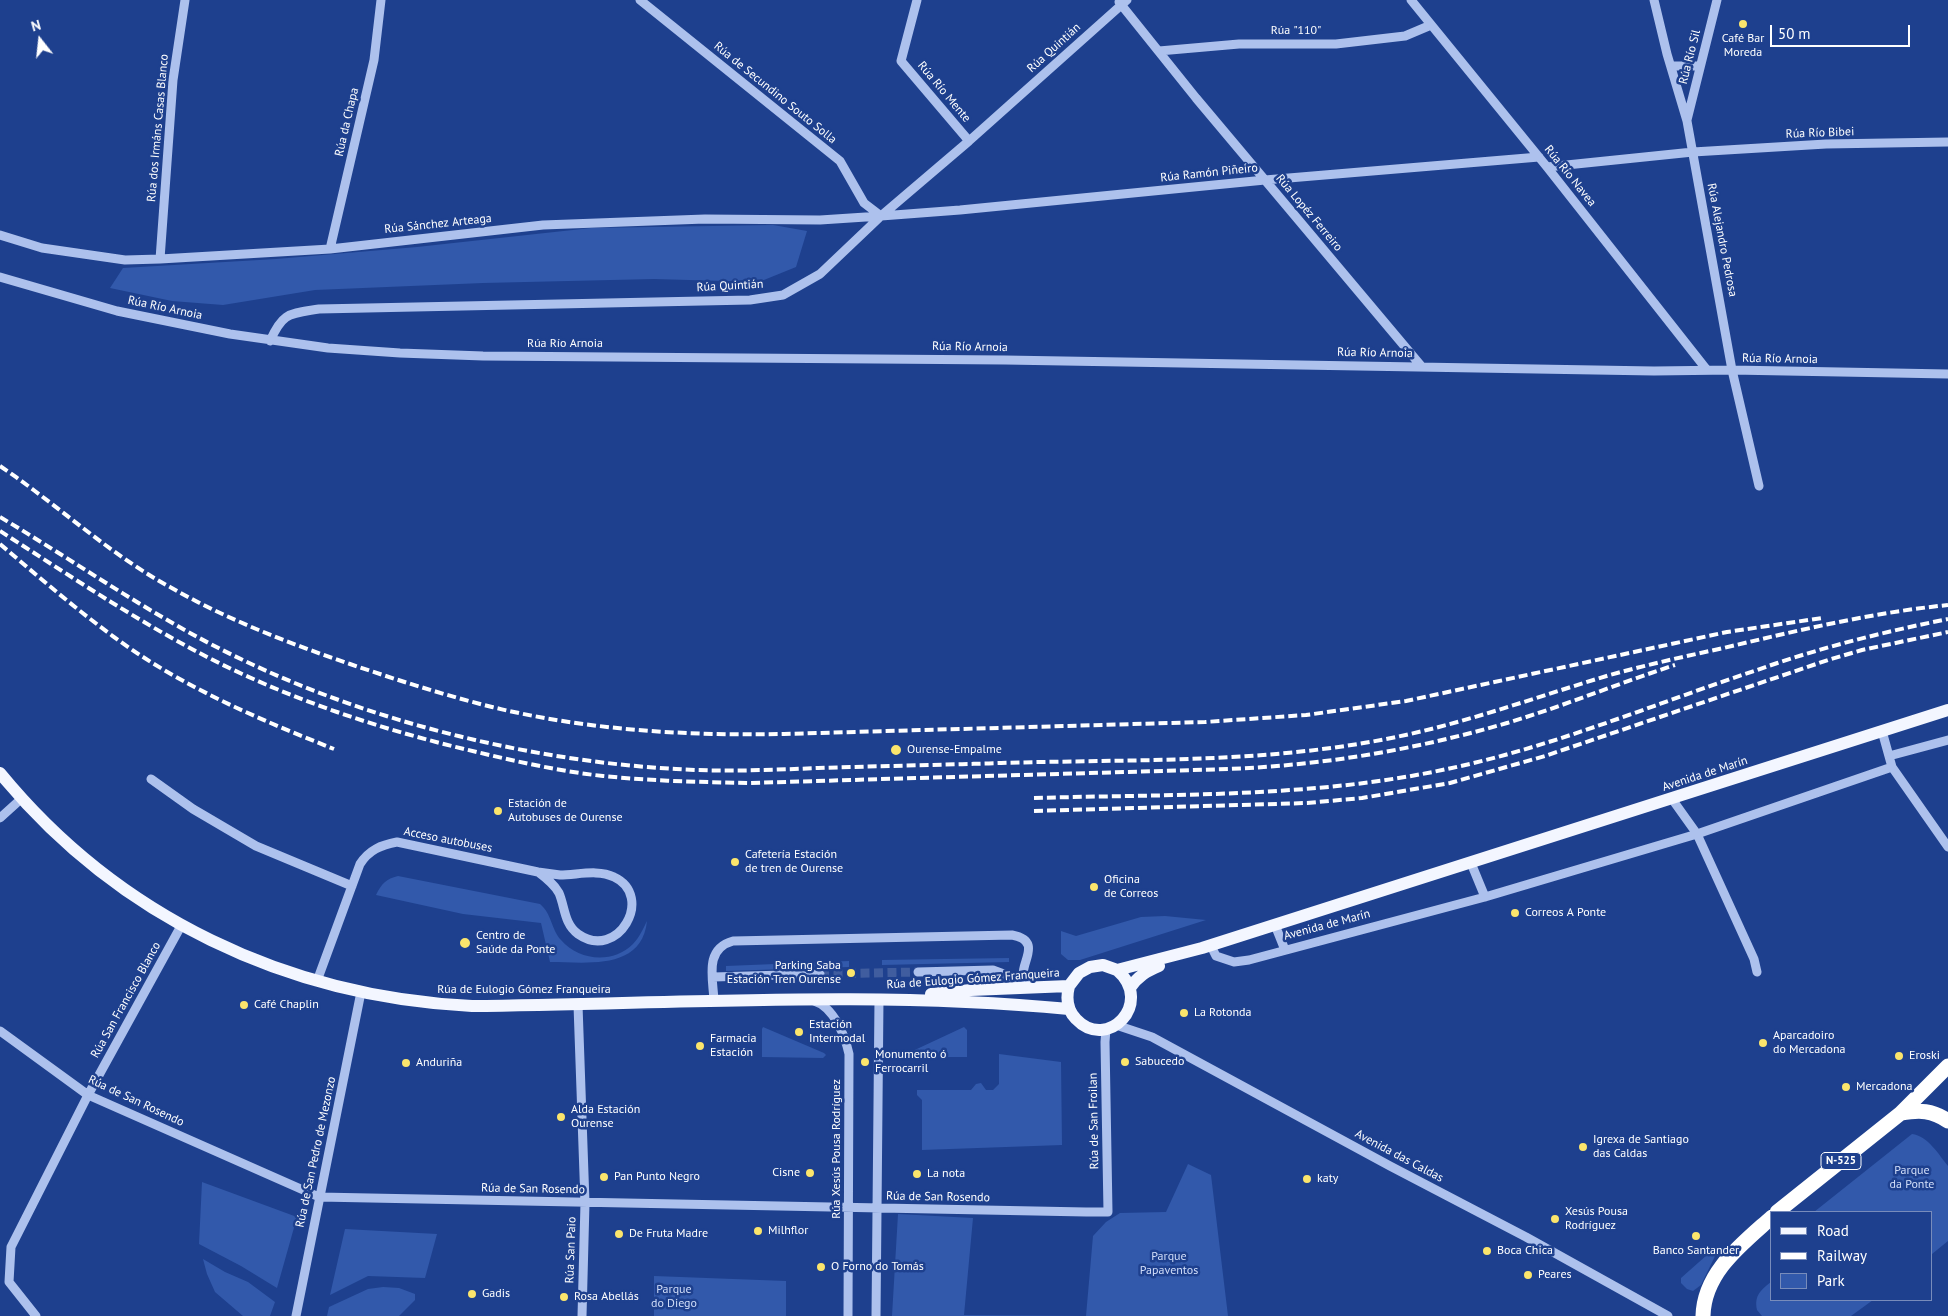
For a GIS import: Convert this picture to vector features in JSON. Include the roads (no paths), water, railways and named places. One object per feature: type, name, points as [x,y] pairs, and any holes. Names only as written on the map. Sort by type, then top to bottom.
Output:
[{"type":"highway","name":"N-525","points":[[1778,1211],[1901,1113],[1948,1065]]},
{"type":"highway","points":[[1901,1113],[1926,1111],[1940,1115],[1948,1121]]},
{"type":"highway","points":[[1703,1316],[1708,1292],[1720,1269],[1737,1248],[1770,1219]]},
{"type":"main road","name":"Avenida de Marín","points":[[1198,950],[1948,710]]},
{"type":"main road","name":"Rúa de Eulogio Gómez Franqueira","points":[[0,774],[21,799],[83,859],[116,884],[181,926],[258,962],[317,982],[409,1001],[472,1006],[879,999],[1025,1004],[1069,1009],[1067,996],[1069,986],[1079,973],[1090,966],[1104,965],[1118,970],[1198,950]]},
{"type":"main road","points":[[1130,988],[1142,974],[1198,950]]},
{"type":"main road","points":[[1069,1009],[1073,1016],[1085,1026],[1097,1030],[1111,1027],[1122,1020],[1130,1009],[1132,998],[1128,982],[1118,970]]},
{"type":"main road","name":"Rúa de Eulogio Gómez Franqueira","points":[[879,999],[971,990],[1032,986],[1069,986]]},
{"type":"street","name":"Rúa dos Irmáns Casas Blanco","points":[[160,259],[173,80],[185,0]]},
{"type":"street","name":"Rúa da Chapa","points":[[330,249],[374,60],[380,0]]},
{"type":"street","name":"Rúa de Secundino Souto Solla","points":[[640,0],[840,161],[864,203],[881,216]]},
{"type":"street","name":"Rúa Río Mente","points":[[916,0],[901,61],[969,141]]},
{"type":"street","name":"Rúa Río Navea","points":[[1412,0],[1707,370]]},
{"type":"street","name":"Rúa Alejandro Pedrosa","points":[[1654,0],[1687,121],[1732,370],[1759,486]]},
{"type":"street","name":"Rúa Río Sil","points":[[1687,121],[1717,0]]},
{"type":"street","name":"Rúa Quintián","points":[[270,341],[283,318],[319,309],[750,300],[783,295],[820,274],[881,216],[969,141],[1122,2]]},
{"type":"street","name":"Rúa Lopéz Ferreiro","points":[[1122,2],[1159,51],[1265,180],[1422,367]]},
{"type":"street","name":"Rúa \"110\"","points":[[1159,51],[1239,44],[1336,44],[1405,36],[1431,25]]},
{"type":"street","points":[[1671,66],[1700,66]]},
{"type":"street","name":"Rúa Río Bibei","points":[[1547,167],[1693,152],[1826,144],[1948,142]]},
{"type":"street","name":"Rúa Ramón Piñeiro","points":[[881,216],[1265,180],[1539,157]]},
{"type":"street","name":"Rúa Sánchez Arteaga","points":[[0,235],[42,248],[125,260],[330,249],[543,225],[705,219],[820,220],[881,216]]},
{"type":"street","name":"Rúa Río Arnoia","points":[[0,278],[117,311],[270,341],[400,353],[483,356],[986,360],[1948,374]]},
{"type":"street","points":[[1882,731],[1892,767],[1948,847]]},
{"type":"street","points":[[1889,756],[1948,740]]},
{"type":"street","name":"Avenida de Marín","points":[[1211,946],[1216,956],[1234,962],[1285,950],[1485,897],[1696,834],[1892,767]]},
{"type":"street","points":[[151,779],[200,814],[256,846],[352,886],[317,982]]},
{"type":"street","points":[[0,818],[21,799]]},
{"type":"street","points":[[1672,799],[1696,834],[1754,959],[1757,972]]},
{"type":"street","name":"Acceso autobuses","points":[[352,886],[360,864],[372,851],[384,845],[397,842],[538,872],[560,875],[604,874],[615,877],[624,884],[630,894],[631,911],[625,927],[617,935],[607,939],[586,938],[577,933],[570,925],[554,885],[538,872]]},
{"type":"street","points":[[1471,863],[1485,897]]},
{"type":"street","points":[[1275,925],[1285,950]]},
{"type":"street","name":"Rúa San Francisco Blanco","points":[[36,1316],[9,1282],[11,1247],[88,1095],[181,926]]},
{"type":"street","points":[[714,1002],[712,962],[715,953],[722,945],[733,941],[1012,935],[1022,938],[1028,946],[1029,953],[1023,972],[1032,986]]},
{"type":"street","points":[[918,972],[993,970],[1032,986]]},
{"type":"street","points":[[713,977],[820,974]]},
{"type":"street","name":"Rúa de San Pedro de Mezonzo","points":[[296,1316],[362,992]]},
{"type":"street","points":[[876,1316],[879,999]]},
{"type":"street","name":"Rúa Xesús Pousa Rodríguez","points":[[809,1000],[820,1003],[832,1015],[847,1043],[849,1054],[848,1316]]},
{"type":"street","name":"Rúa San Paio","points":[[578,1005],[585,1203],[582,1316]]},
{"type":"street","name":"Rúa de San Froilan","points":[[1108,1212],[1105,1042],[1111,1027]]},
{"type":"street","name":"Avenida das Caldas","points":[[1111,1027],[1152,1037],[1390,1166],[1526,1237],[1668,1316]]},
{"type":"street","name":"Rúa de San Rosendo","points":[[0,1031],[88,1095],[319,1197],[849,1209],[1108,1212]]},
{"type":"tunnel","points":[[820,974],[918,972]]},
{"type":"railway","points":[[0,466],[126,560],[148,574],[191,599],[258,630],[368,670],[492,707],[564,721],[637,730],[710,734],[784,734],[1205,722],[1306,715],[1406,701],[1727,632],[1822,618]]},
{"type":"railway","points":[[0,517],[151,611],[213,645],[295,683],[347,703],[455,735],[511,748],[621,765],[694,770],[729,771],[1199,759],[1298,752],[1347,746],[1450,724],[1610,675],[1664,661],[1833,623],[1919,608],[1948,605]]},
{"type":"railway","points":[[0,531],[164,634],[250,678],[310,702],[402,733],[433,741],[551,768],[621,778],[748,783],[1228,769],[1299,764],[1369,755],[1472,733],[1528,716],[1675,665]]},
{"type":"railway","points":[[0,544],[90,619],[146,659],[224,702],[334,749]]},
{"type":"railway","points":[[1034,798],[1189,795],[1293,790],[1345,785],[1447,769],[1487,760],[1565,737],[1780,662],[1875,635],[1948,619]]},
{"type":"railway","points":[[1034,811],[1307,803],[1362,798],[1450,783],[1545,756],[1828,660],[1862,650],[1948,632]]},
{"type":"place","name":"Café Bar Moreda","points":[[1743,24]]},
{"type":"place","name":"Ourense-Empalme","points":[[896,750]]},
{"type":"place","name":"Estación de Autobuses de Ourense","points":[[498,811]]},
{"type":"place","name":"Cafetería Estación de tren de Ourense","points":[[735,862]]},
{"type":"place","name":"Oficina de Correos","points":[[1094,887]]},
{"type":"place","name":"Correos A Ponte","points":[[1515,913]]},
{"type":"place","name":"Centro de Saúde da Ponte","points":[[465,943]]},
{"type":"place","name":"Parking Saba Estación Tren Ourense","points":[[851,973]]},
{"type":"place","name":"Café Chaplin","points":[[244,1005]]},
{"type":"place","name":"La Rotonda","points":[[1184,1013]]},
{"type":"place","name":"Estación Intermodal","points":[[799,1032]]},
{"type":"place","name":"Aparcadoiro do Mercadona","points":[[1763,1043]]},
{"type":"place","name":"Farmacia Estación","points":[[700,1046]]},
{"type":"place","name":"Eroski","points":[[1899,1056]]},
{"type":"place","name":"Monumento ó Ferrocarril","points":[[865,1062]]},
{"type":"place","name":"Sabucedo","points":[[1125,1062]]},
{"type":"place","name":"Anduriña","points":[[406,1063]]},
{"type":"place","name":"Mercadona","points":[[1846,1087]]},
{"type":"place","name":"Alda Estación Ourense","points":[[561,1117]]},
{"type":"place","name":"Igrexa de Santiago das Caldas","points":[[1583,1147]]},
{"type":"place","name":"Cisne","points":[[810,1173]]},
{"type":"place","name":"La nota","points":[[917,1174]]},
{"type":"place","name":"Pan Punto Negro","points":[[604,1177]]},
{"type":"place","name":"katy","points":[[1307,1179]]},
{"type":"place","name":"Xesús Pousa Rodríguez","points":[[1555,1219]]},
{"type":"place","name":"Milhflor","points":[[758,1231]]},
{"type":"place","name":"De Fruta Madre","points":[[619,1234]]},
{"type":"place","name":"Banco Santander","points":[[1696,1236]]},
{"type":"place","name":"Boca Chica","points":[[1487,1251]]},
{"type":"place","name":"O Forno do Tomás","points":[[821,1267]]},
{"type":"place","name":"Peares","points":[[1528,1275]]},
{"type":"place","name":"Gadis","points":[[472,1294]]},
{"type":"place","name":"Rosa Abellás","points":[[564,1297]]},
{"type":"park label","name":"Parque da Ponte","points":[[1912,1178]]},
{"type":"park label","name":"Parque Papaventos","points":[[1169,1264]]},
{"type":"park label","name":"Parque do Diego","points":[[674,1297]]}]
